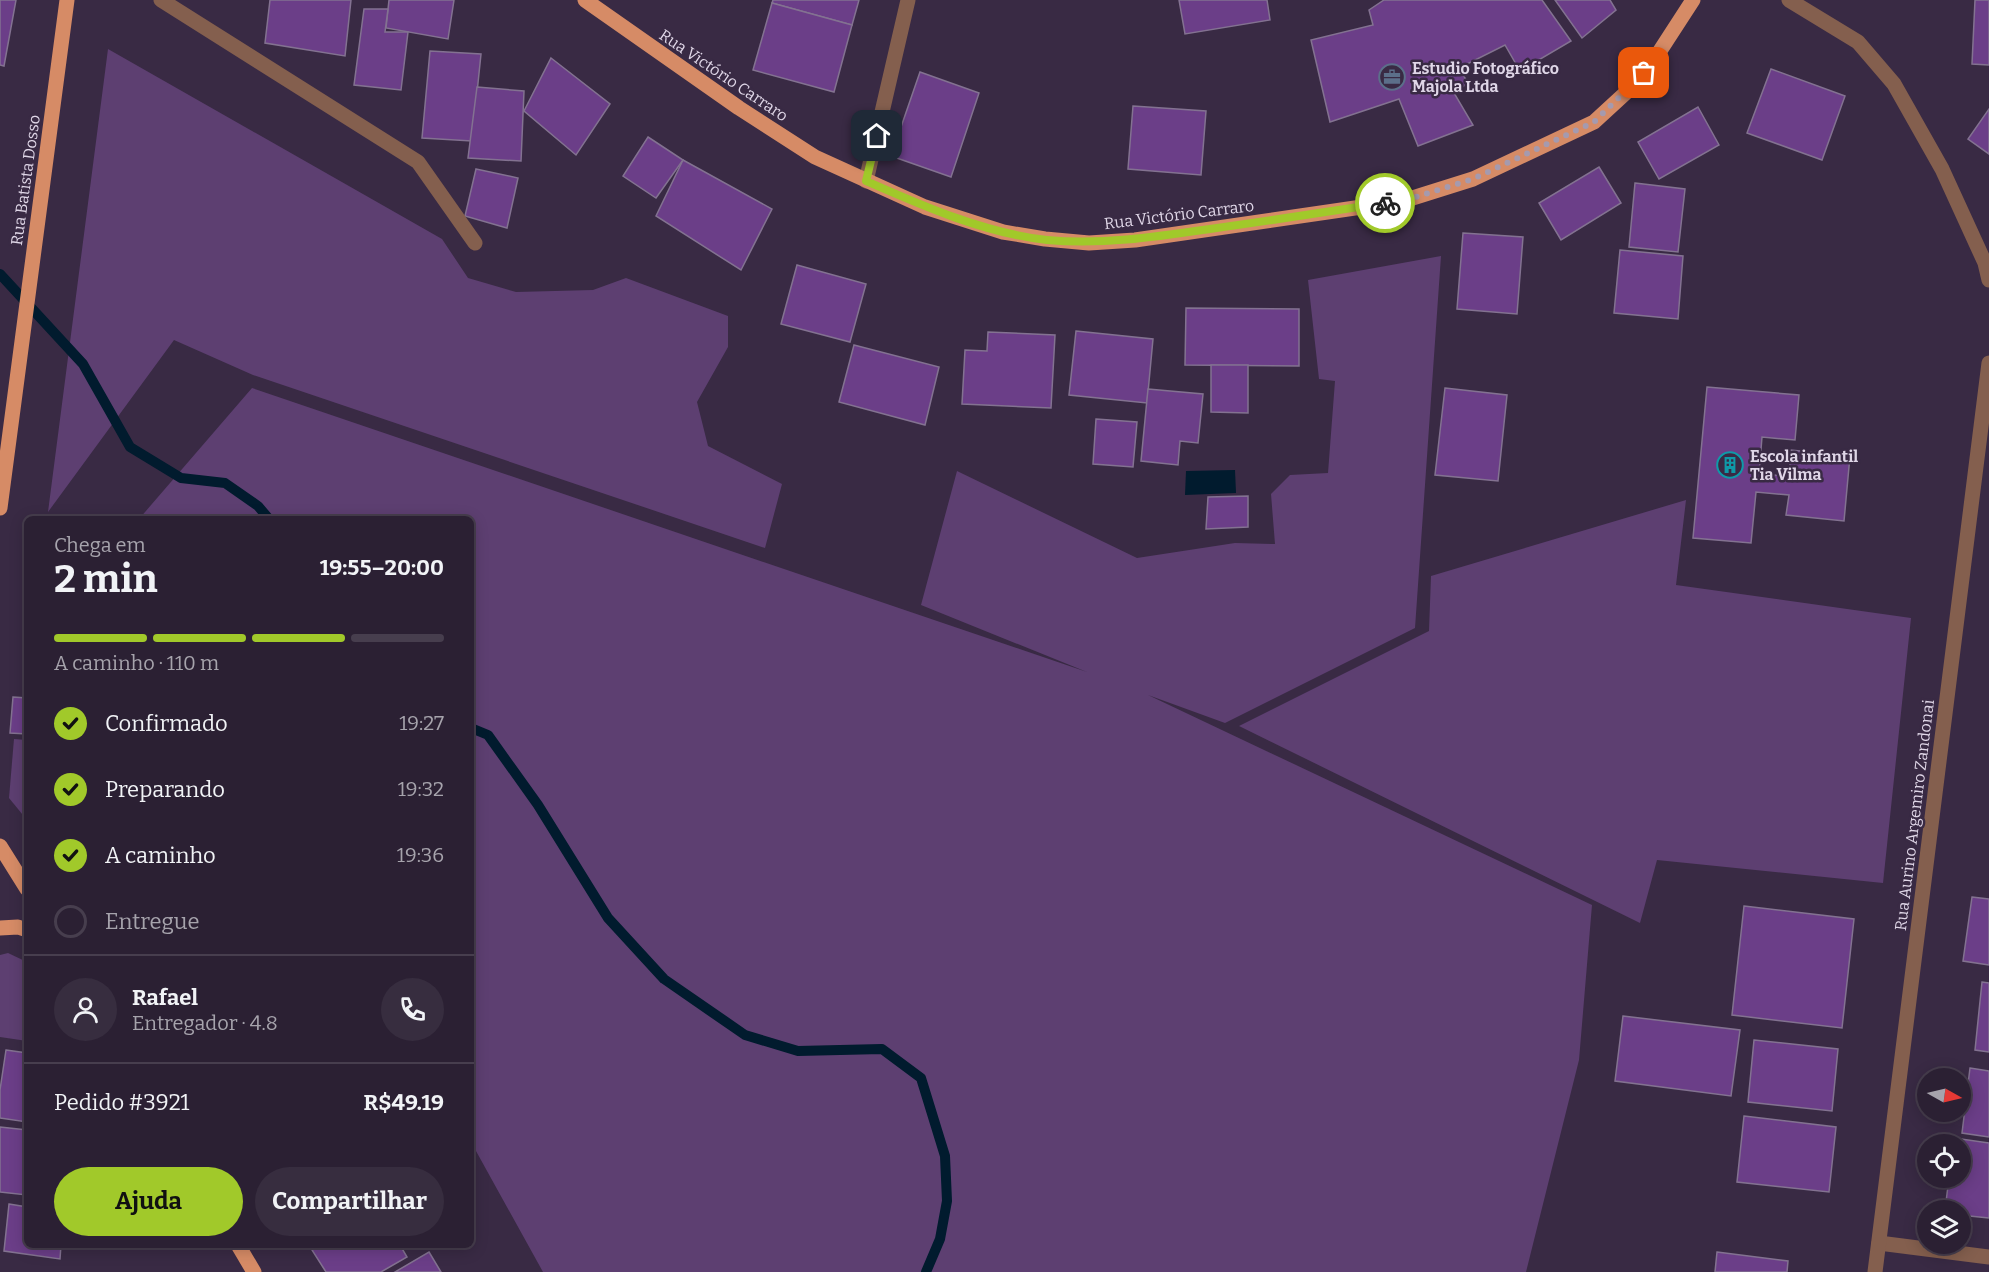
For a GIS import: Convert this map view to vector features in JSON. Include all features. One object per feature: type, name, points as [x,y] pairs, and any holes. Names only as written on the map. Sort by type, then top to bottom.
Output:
[{"type":"main road","name":"Rua Batista Dosso","points":[[0,508],[67,0]]},
{"type":"main road","name":"Rua Victório Carraro","points":[[585,0],[739,108],[814,157],[925,207],[1003,232],[1045,240],[1089,243],[1135,240],[1403,201],[1473,179],[1594,122],[1631,88],[1656,57],[1693,0]]},
{"type":"main road","points":[[0,846],[24,884]]},
{"type":"main road","points":[[0,928],[24,929]]},
{"type":"main road","points":[[240,1248],[254,1272]]},
{"type":"street","points":[[161,0],[418,162],[475,243]]},
{"type":"street","points":[[866,181],[908,0]]},
{"type":"street","points":[[1790,0],[1858,42],[1894,84],[1942,169],[1987,263],[1989,280]]},
{"type":"street","name":"Rua Aurino Argemiro Zandonai","points":[[1875,1272],[1989,363]]},
{"type":"street","points":[[1879,1243],[1989,1257]]},
{"type":"shaded area","points":[[108,49],[442,239],[468,278],[516,292],[593,290],[626,278],[728,316],[728,347],[697,402],[708,446],[782,484],[765,548],[253,375],[174,340],[48,512]]},
{"type":"shaded area","points":[[1441,256],[1415,628],[1225,723],[1148,695],[1592,905],[1579,1060],[1526,1272],[543,1272],[474,1147],[474,516],[142,516],[252,388],[1087,672],[921,605],[957,471],[1137,558],[1235,543],[1275,544],[1271,494],[1290,475],[1328,473],[1335,381],[1319,379],[1308,280]]},
{"type":"shaded area","points":[[1686,500],[1676,585],[1911,618],[1883,883],[1657,860],[1640,923],[1239,726],[1429,631],[1431,576]]},
{"type":"shaded area","points":[[14,739],[24,740],[24,816],[9,798]]},
{"type":"shaded area","points":[[8,953],[24,961],[24,1041],[0,1037],[0,955]]},
{"type":"water","points":[[1235,470],[1236,493],[1185,495],[1186,471]]},
{"type":"building","points":[[0,0],[16,0],[4,66],[0,65]]},
{"type":"building","points":[[270,0],[351,0],[345,56],[265,43]]},
{"type":"building","points":[[389,0],[454,0],[448,39],[386,28]]},
{"type":"building","points":[[773,0],[859,0],[852,25],[772,3]]},
{"type":"building","points":[[1179,0],[1267,0],[1270,20],[1185,34]]},
{"type":"building","name":"Estudio Fotográfico Majola Ltda","points":[[1384,0],[1542,0],[1571,41],[1520,71],[1505,45],[1459,68],[1468,83],[1454,93],[1473,125],[1418,146],[1399,99],[1330,122],[1311,40],[1373,25],[1369,10]]},
{"type":"building","points":[[1555,0],[1610,0],[1616,10],[1582,38]]},
{"type":"building","points":[[1975,0],[1989,0],[1989,65],[1972,64]]},
{"type":"building","points":[[772,3],[852,25],[834,92],[753,70]]},
{"type":"building","points":[[364,9],[388,9],[385,32],[408,32],[401,90],[354,85]]},
{"type":"building","points":[[430,51],[481,54],[472,141],[422,138]]},
{"type":"building","points":[[551,58],[610,104],[576,155],[524,111]]},
{"type":"building","points":[[1771,69],[1845,96],[1822,160],[1747,133]]},
{"type":"building","points":[[920,72],[979,93],[951,177],[891,156]]},
{"type":"building","points":[[477,87],[524,91],[521,161],[468,158]]},
{"type":"building","points":[[1133,106],[1206,111],[1201,175],[1128,169]]},
{"type":"building","points":[[1698,107],[1719,145],[1659,179],[1638,142]]},
{"type":"building","points":[[1989,109],[1989,154],[1968,139]]},
{"type":"building","points":[[648,137],[683,160],[656,198],[623,176]]},
{"type":"building","points":[[683,160],[772,209],[741,270],[656,216]]},
{"type":"building","points":[[1599,167],[1621,203],[1561,240],[1539,203]]},
{"type":"building","points":[[476,169],[518,178],[507,228],[465,216]]},
{"type":"building","points":[[1635,183],[1685,189],[1678,252],[1629,247]]},
{"type":"building","points":[[1463,233],[1523,237],[1517,314],[1457,309]]},
{"type":"building","points":[[1620,250],[1683,256],[1678,319],[1614,313]]},
{"type":"building","points":[[797,265],[866,284],[850,342],[781,324]]},
{"type":"building","points":[[1186,308],[1299,309],[1299,366],[1185,365]]},
{"type":"building","points":[[1076,331],[1153,339],[1147,403],[1069,395]]},
{"type":"building","points":[[988,332],[1055,335],[1051,408],[962,404],[965,350],[987,351]]},
{"type":"building","points":[[854,345],[939,367],[925,425],[839,402]]},
{"type":"building","points":[[1211,365],[1248,365],[1248,413],[1211,412]]},
{"type":"building","name":"Escola infantil Tia Vilma","points":[[1707,387],[1799,395],[1795,440],[1762,437],[1759,474],[1789,476],[1791,450],[1850,456],[1844,521],[1786,515],[1789,495],[1756,492],[1751,543],[1693,538]]},
{"type":"building","points":[[1445,388],[1507,395],[1498,481],[1435,475]]},
{"type":"building","points":[[1148,389],[1203,394],[1198,443],[1180,441],[1178,465],[1141,461]]},
{"type":"building","points":[[1096,419],[1137,422],[1133,467],[1093,464]]},
{"type":"building","points":[[1248,496],[1248,527],[1206,529],[1208,497]]},
{"type":"building","points":[[13,697],[24,698],[24,734],[10,733]]},
{"type":"building","points":[[1972,897],[1989,899],[1989,965],[1963,961]]},
{"type":"building","points":[[1744,906],[1854,919],[1842,1028],[1732,1015]]},
{"type":"building","points":[[1982,982],[1989,983],[1989,1052],[1975,1050]]},
{"type":"building","points":[[1623,1016],[1740,1030],[1731,1096],[1615,1081]]},
{"type":"building","points":[[1754,1040],[1838,1049],[1832,1111],[1748,1102]]},
{"type":"building","points":[[6,1050],[24,1053],[24,1122],[0,1118],[0,1090]]},
{"type":"building","points":[[1971,1068],[1989,1071],[1989,1137],[1962,1133],[1963,1122],[1971,1122]]},
{"type":"building","points":[[1744,1116],[1836,1127],[1829,1192],[1737,1182]]},
{"type":"building","points":[[0,1127],[24,1130],[24,1195],[0,1192]]},
{"type":"building","points":[[1971,1140],[1989,1143],[1989,1218],[1971,1216],[1971,1200],[1946,1200],[1948,1188],[1971,1188]]},
{"type":"building","points":[[9,1204],[24,1206],[24,1248],[61,1248],[60,1259],[4,1251]]},
{"type":"building","points":[[315,1248],[402,1248],[407,1257],[381,1272],[326,1272],[312,1250]]},
{"type":"building","points":[[429,1252],[441,1272],[395,1272]]},
{"type":"building","points":[[1717,1252],[1788,1261],[1787,1272],[1715,1272]]},
{"type":"waterway","points":[[0,274],[83,364],[130,447],[181,478],[225,483],[258,506],[266,516]]},
{"type":"waterway","points":[[474,729],[488,735],[538,805],[608,918],[664,979],[745,1035],[798,1051],[882,1049],[921,1078],[945,1156],[947,1201],[940,1239],[926,1272]]},
{"type":"way so far","points":[[1385,203],[1403,201],[1473,179],[1594,122],[1644,73]]},
{"type":"place","name":"Estudio Fotográfico Majola Ltda","points":[[1392,77]]},
{"type":"place","name":"Escola infantil Tia Vilma","points":[[1730,465]]},
{"type":"route","points":[[877,136],[866,181],[925,207],[1003,232],[1045,240],[1089,243],[1135,240],[1385,203]]}]
